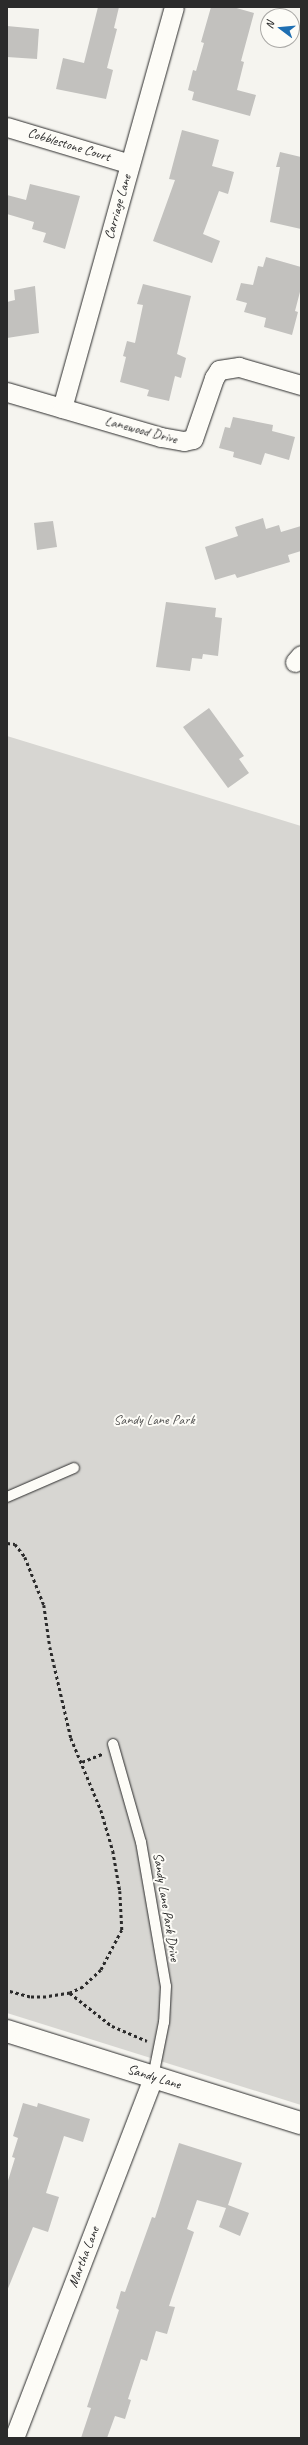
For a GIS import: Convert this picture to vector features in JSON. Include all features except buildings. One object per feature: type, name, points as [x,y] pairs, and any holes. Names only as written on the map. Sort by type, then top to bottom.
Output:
[{"type":"street","name":"Carriage Lane","points":[[62,408],[174,7]]},
{"type":"street","name":"Cobblestone Court","points":[[7,127],[130,164]]},
{"type":"street","name":"Lanewood Drive","points":[[7,392],[161,437],[184,441],[192,439],[214,378],[219,370],[239,367],[301,386]]},
{"type":"street","name":"Sandy Lane","points":[[7,2031],[301,2123]]},
{"type":"street","name":"Martha Lane","points":[[14,2438],[153,2077]]},
{"type":"lane","points":[[7,1497],[74,1468]]},
{"type":"lane","name":"Sandy Lane Park Drive","points":[[113,1747],[141,1842],[166,1986],[164,2022],[153,2077]]},
{"type":"path","points":[[7,1543],[15,1544],[25,1557],[44,1605],[50,1647],[71,1738],[101,1810],[113,1851],[120,1890],[122,1930],[101,1970],[83,1987],[70,1994],[30,1997],[7,1992]]},
{"type":"path","points":[[82,1762],[113,1747]]},
{"type":"path","points":[[70,1994],[112,2026],[132,2036],[160,2045]]},
{"type":"green space","name":"Sandy Lane Park","points":[[7,736],[301,826],[301,2105],[7,2013]]}]
